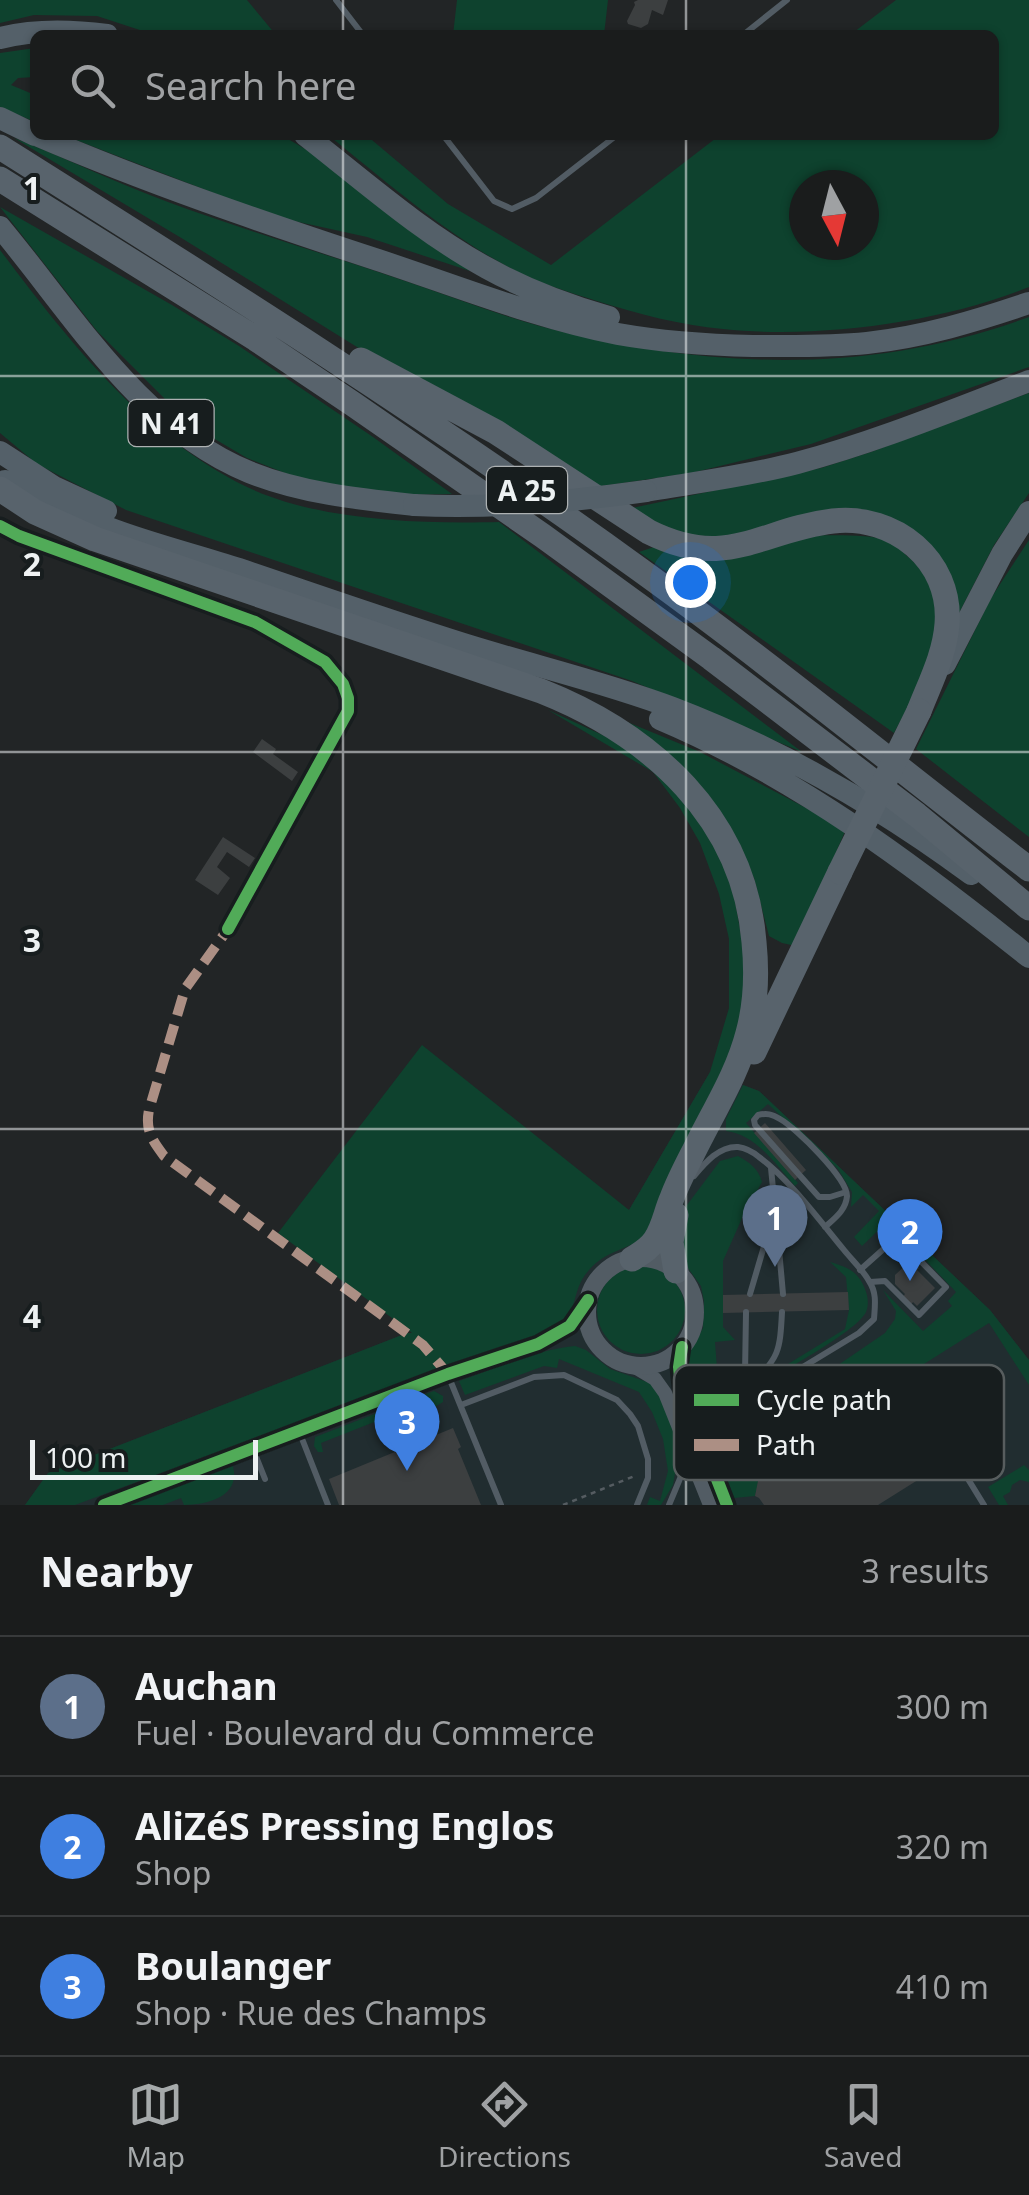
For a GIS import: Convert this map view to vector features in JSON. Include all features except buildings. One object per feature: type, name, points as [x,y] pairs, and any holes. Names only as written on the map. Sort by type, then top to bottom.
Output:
[{"type":"highway","points":[[0,38],[30,33]]},
{"type":"highway","points":[[0,118],[30,132]]},
{"type":"highway","points":[[48,140],[231,212],[558,318],[679,344],[827,346],[898,338],[972,322],[1029,303]]},
{"type":"highway","points":[[312,140],[442,240],[519,284],[620,320],[775,346]]},
{"type":"highway","name":"A 25","points":[[0,148],[326,353],[640,569],[1029,869]]},
{"type":"highway","name":"A 25","points":[[0,179],[272,350],[543,536],[917,815],[1023,903]]},
{"type":"highway","points":[[71,192],[216,271],[358,359],[496,432],[669,542],[689,548],[743,546],[832,521],[874,524],[905,537],[931,562],[947,610],[940,658],[919,711]]},
{"type":"highway","name":"N 41","points":[[0,227],[119,373],[168,421],[248,472],[302,489],[346,497],[475,507],[646,491],[812,458],[1029,381]]},
{"type":"highway","points":[[0,452],[68,494],[214,561]]},
{"type":"highway","points":[[0,479],[113,530],[470,646],[624,690],[736,734],[836,785],[906,828],[989,888],[1023,903]]},
{"type":"highway","points":[[0,489],[34,512],[94,539],[556,696],[648,752],[697,798],[728,846],[747,897],[756,958],[751,1019],[736,1069],[671,1199],[658,1235],[651,1246],[632,1258]]},
{"type":"highway","points":[[676,1271],[672,1232],[693,1177],[919,711],[1002,554],[1029,512]]},
{"type":"highway","points":[[470,646],[637,710],[730,752],[807,794],[910,864],[1029,957]]},
{"type":"highway","points":[[904,773],[953,796],[1029,853]]},
{"type":"highway","points":[[984,920],[1029,972]]},
{"type":"street","points":[[104,1505],[448,1374],[538,1344],[569,1327],[604,1273],[632,1258],[653,1259],[676,1271],[690,1287],[695,1308],[693,1328],[682,1347],[670,1357],[656,1364],[630,1364]]},
{"type":"street","points":[[588,1300],[589,1326],[602,1349]]},
{"type":"street","points":[[538,1344],[575,1340],[630,1364],[660,1386],[674,1419]]},
{"type":"street","points":[[681,1365],[682,1347]]},
{"type":"street","points":[[700,1480],[710,1505]]},
{"type":"street","points":[[719,1480],[727,1505]]},
{"type":"lane","points":[[336,0],[360,30]]},
{"type":"lane","points":[[749,30],[787,0]]},
{"type":"lane","points":[[446,140],[494,200],[512,208],[536,198],[610,140]]},
{"type":"lane","points":[[819,1197],[755,1125],[758,1114],[767,1113],[785,1122],[844,1184],[843,1211],[825,1227]]},
{"type":"lane","points":[[693,1177],[716,1154],[734,1147],[756,1154],[771,1166],[870,1282],[876,1298],[874,1319],[859,1333],[807,1365]]},
{"type":"lane","points":[[771,1166],[783,1294]]},
{"type":"lane","points":[[808,1208],[819,1197],[846,1192]]},
{"type":"lane","points":[[750,1294],[775,1209]]},
{"type":"lane","points":[[860,1270],[897,1236],[946,1287],[919,1315],[885,1281],[870,1282]]},
{"type":"lane","points":[[746,1312],[746,1365]]},
{"type":"lane","points":[[771,1365],[780,1339],[782,1312]]},
{"type":"lane","points":[[448,1374],[500,1505]]},
{"type":"lane","points":[[460,1405],[534,1377],[564,1374],[618,1400],[630,1414],[646,1447],[648,1478],[637,1505]]},
{"type":"lane","points":[[299,1430],[328,1505]]},
{"type":"lane","points":[[252,1448],[264,1479]]},
{"type":"lane","points":[[669,1505],[680,1480]]},
{"type":"lane","points":[[969,1480],[984,1505]]},
{"type":"path","points":[[563,1505],[648,1471]]},
{"type":"shaded area","points":[[710,1072],[759,1091],[990,1310],[1029,1360],[1029,1505],[25,1505],[48,1473],[407,1333],[443,1337],[629,1210]]},
{"type":"green space","points":[[0,0],[247,0],[272,30],[140,30],[97,16],[34,15],[0,23]]},
{"type":"green space","points":[[457,0],[608,0],[605,30],[454,30]]},
{"type":"green space","points":[[896,0],[1029,0],[1029,287],[994,300],[918,319],[838,330],[760,332],[675,322],[575,294],[512,269],[439,223],[334,140],[372,140],[448,204],[551,265],[714,140],[999,140],[999,30],[857,30]]},
{"type":"green space","points":[[30,49],[30,77],[18,78],[11,85],[30,93],[30,120],[0,107],[0,53]]},
{"type":"green space","points":[[14,138],[149,195],[225,222],[507,316],[605,341],[727,358],[848,357],[969,336],[1029,317],[1029,367],[811,444],[691,473],[595,487]]},
{"type":"green space","points":[[76,140],[290,140],[319,157],[470,271],[367,237],[276,217]]},
{"type":"green space","points":[[0,207],[239,346],[452,494],[386,495],[300,479],[247,458],[191,425],[97,331]]},
{"type":"green space","points":[[0,250],[109,383],[140,413],[208,465],[245,486],[304,507],[403,521],[499,522],[802,752],[632,681],[126,510],[37,464],[0,433]]},
{"type":"green space","points":[[1029,393],[1029,493],[994,545],[958,615],[907,526],[743,537],[671,535],[632,508],[821,468]]},
{"type":"green space","points":[[810,535],[889,541],[925,575],[934,596],[933,643],[917,690],[894,733],[639,552],[654,547],[686,558],[732,557]]},
{"type":"green space","points":[[1029,540],[1029,837],[916,749],[991,598]]},
{"type":"green space","points":[[548,710],[622,744],[664,775],[706,827],[730,873],[746,963],[736,1040],[650,1234],[596,1263],[582,1279],[571,1312],[546,1334],[442,1368],[75,1505],[25,1505],[48,1473],[412,1333],[278,1233],[422,1045],[629,1210],[710,1072],[729,1008],[729,939],[719,894],[700,843],[653,772]]},
{"type":"green space","points":[[603,712],[700,752],[846,829],[796,946],[769,936],[754,878],[735,841]]},
{"type":"green space","points":[[743,1085],[759,1091],[990,1310],[1029,1360],[1029,1385],[989,1323],[922,1365],[838,1365],[885,1333],[895,1319],[896,1311],[883,1290],[923,1331],[952,1306],[948,1301],[956,1292],[888,1221],[862,1246],[854,1237],[879,1211],[863,1195],[851,1207],[852,1192],[838,1169],[768,1104],[746,1123],[798,1183],[795,1186],[756,1144],[726,1131],[726,1119]]},
{"type":"green space","points":[[738,1156],[753,1166],[762,1182],[723,1261],[723,1327],[735,1340],[715,1342],[717,1365],[688,1365],[689,1354],[703,1328],[704,1301],[701,1286],[685,1264],[681,1218],[720,1161]]},
{"type":"green space","points":[[830,1262],[859,1278],[867,1295],[866,1312],[837,1338],[793,1365],[786,1365],[845,1329],[849,1310],[846,1277]]},
{"type":"green space","points":[[641,1266],[672,1279],[685,1310],[672,1341],[641,1354],[610,1341],[597,1310],[610,1279]]},
{"type":"green space","points":[[575,1346],[586,1350],[610,1369],[650,1383],[660,1394],[674,1428],[673,1485],[661,1505],[647,1505],[650,1497],[660,1501],[668,1471],[663,1439],[639,1392],[559,1359],[557,1368],[544,1366],[465,1395],[459,1381]]},
{"type":"green space","points":[[434,1391],[443,1396],[443,1402],[433,1408],[430,1400],[321,1443],[323,1452],[314,1446],[315,1437]]},
{"type":"green space","points":[[232,1463],[233,1483],[214,1500],[184,1505],[181,1498],[163,1505],[125,1505]]},
{"type":"green space","points":[[1024,1465],[1029,1470],[1029,1482],[1020,1480],[1012,1485],[1003,1496],[1008,1505],[999,1505],[988,1487]]},
{"type":"green space","points":[[727,1480],[759,1480],[755,1496],[734,1498]]},
{"type":"marked path","points":[[233,922],[185,989],[149,1110],[153,1140],[164,1156],[423,1345],[448,1374]]},
{"type":"cycle path","points":[[0,526],[255,622],[325,662],[343,684],[348,711],[228,929]]},
{"type":"cycle path","points":[[104,1505],[448,1374],[538,1344],[570,1326],[588,1300]]},
{"type":"cycle path","points":[[679,1365],[682,1347]]},
{"type":"cycle path","points":[[717,1480],[727,1505]]},
{"type":"place","name":"Auchan","points":[[775,1267]]},
{"type":"place","name":"AliZéS Pressing Englos","points":[[910,1281]]},
{"type":"place","name":"Boulanger","points":[[407,1471]]}]
